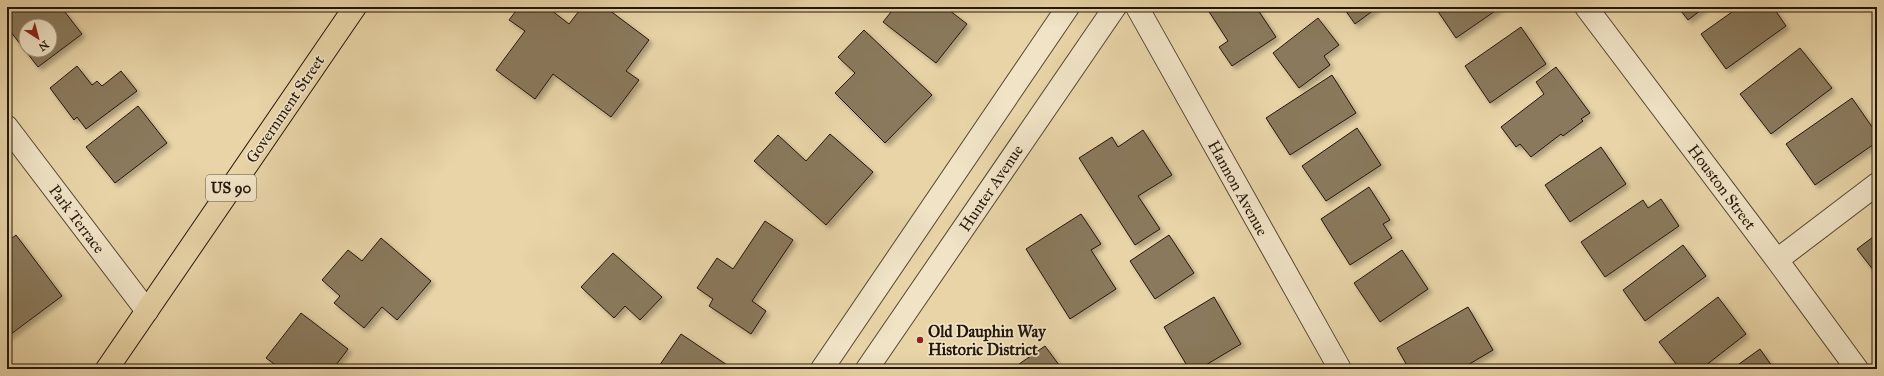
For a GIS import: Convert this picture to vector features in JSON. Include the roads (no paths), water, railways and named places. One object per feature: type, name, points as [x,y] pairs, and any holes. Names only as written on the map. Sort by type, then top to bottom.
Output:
[{"type":"main road","name":"Government Street","points":[[107,369],[355,7]]},
{"type":"street","points":[[822,369],[1068,7]]},
{"type":"street","name":"Hunter Avenue","points":[[867,369],[1115,7]]},
{"type":"street","name":"Hannon Avenue","points":[[1137,7],[1340,369]]},
{"type":"street","name":"Houston Street","points":[[1586,7],[1777,260],[1857,369]]},
{"type":"street","name":"Park Terrace","points":[[7,127],[147,311]]},
{"type":"street","points":[[1777,260],[1877,184]]},
{"type":"place","name":"Old Dauphin Way Historic District","points":[[920,340]]}]
